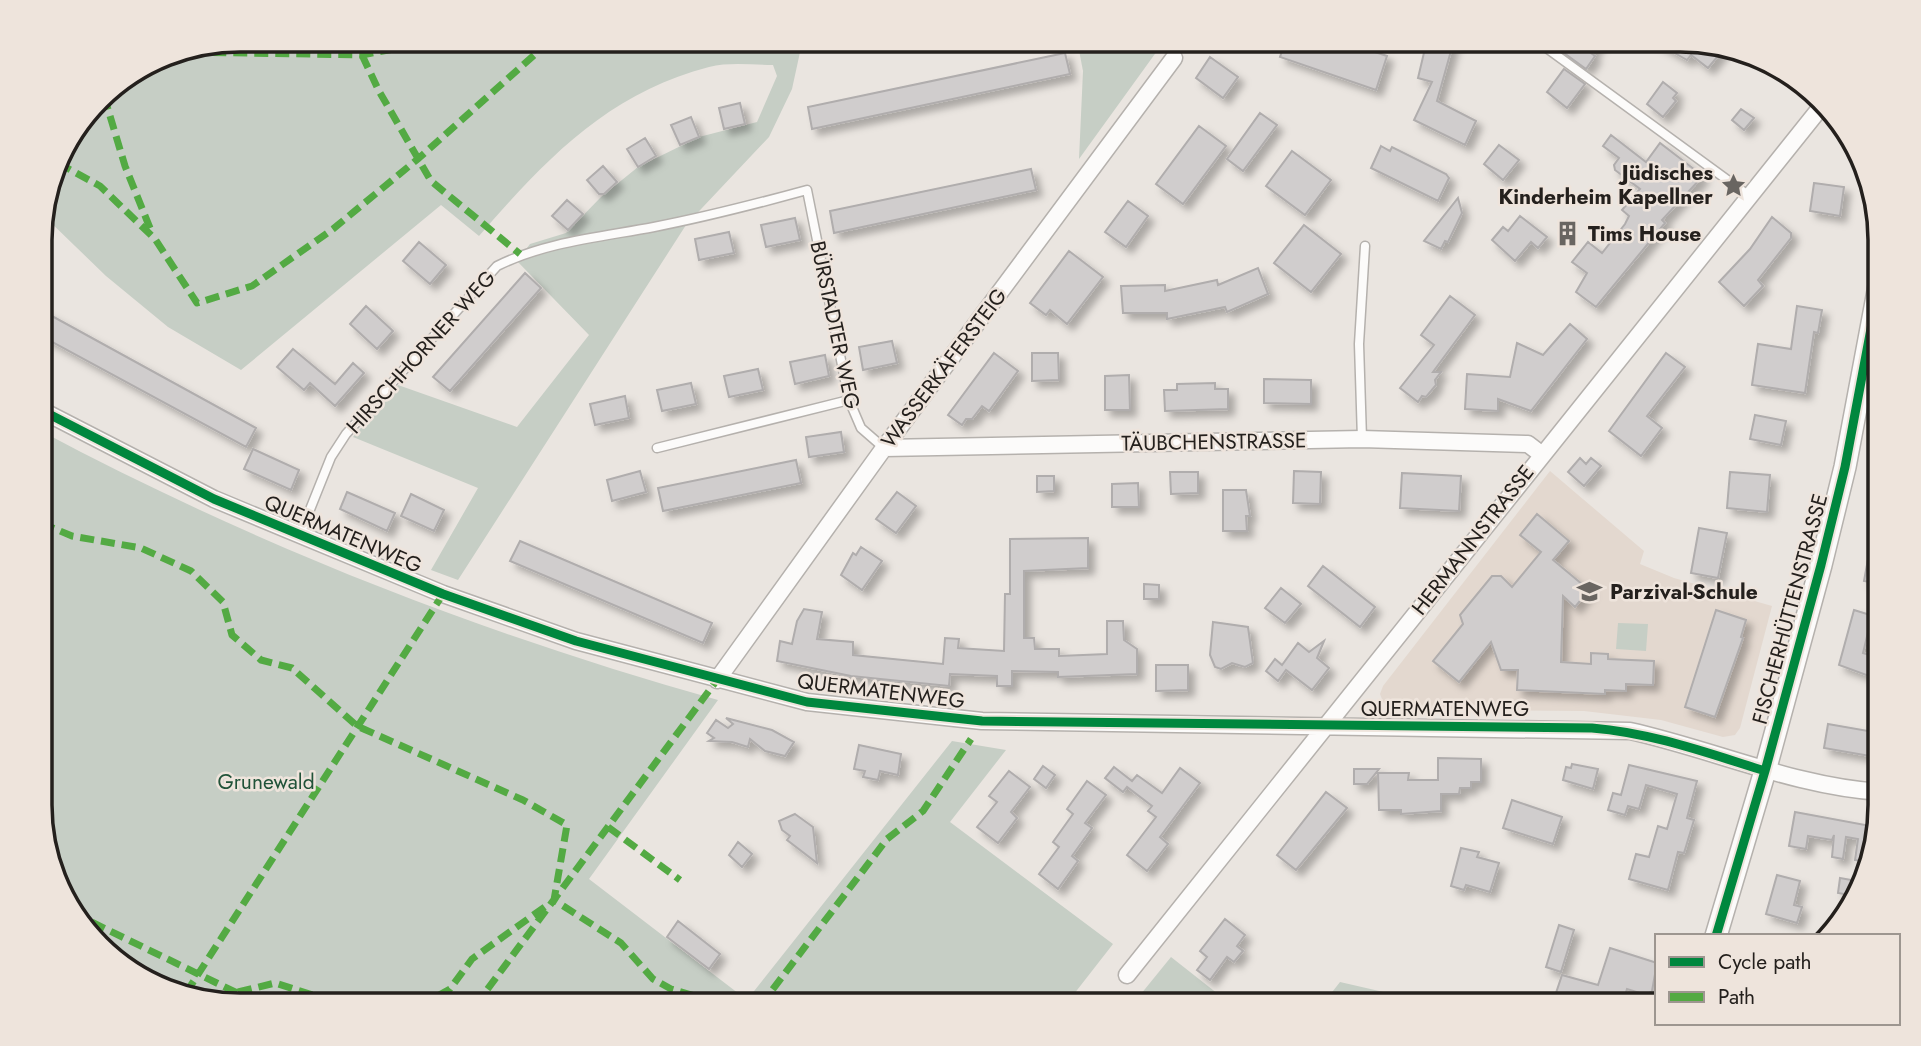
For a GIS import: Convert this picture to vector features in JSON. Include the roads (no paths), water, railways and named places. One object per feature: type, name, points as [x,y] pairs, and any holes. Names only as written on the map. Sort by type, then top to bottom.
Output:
[{"type":"street","name":"WASSERKÄFERSTEIG","points":[[717,680],[884,448],[1174,58]]},
{"type":"street","name":"HERMANNSTRASSE","points":[[1127,975],[1817,112]]},
{"type":"street","name":"FISCHERHÜTTENSTRASSE","points":[[1717,934],[1765,771],[1868,387]]},
{"type":"street","name":"QUERMATENWEG","points":[[53,416],[214,499],[299,537],[443,594],[576,641],[807,702],[982,721],[1630,731],[1676,741],[1765,771],[1868,790]]},
{"type":"street","name":"TÄUBCHENSTRASSE","points":[[884,448],[1362,439],[1528,444],[1541,454]]},
{"type":"lane","points":[[1553,53],[1748,195]]},
{"type":"lane","name":"BÜRSTADTER WEG","points":[[807,190],[849,400],[861,428],[884,448]]},
{"type":"lane","name":"HIRSCHHORNER WEG","points":[[299,537],[331,457],[346,435],[497,266],[520,254],[543,248],[684,221],[807,190]]},
{"type":"lane","points":[[1362,439],[1359,344],[1365,246]]},
{"type":"lane","points":[[657,448],[849,400]]},
{"type":"place","name":"Jüdisches Kinderheim Kapellner","points":[[1733,185]]},
{"type":"place","name":"Tims House","points":[[1568,234]]},
{"type":"place","name":"Parzival-Schule","points":[[1590,592]]},
{"type":"park label","name":"Grunewald","points":[[266,782]]}]
